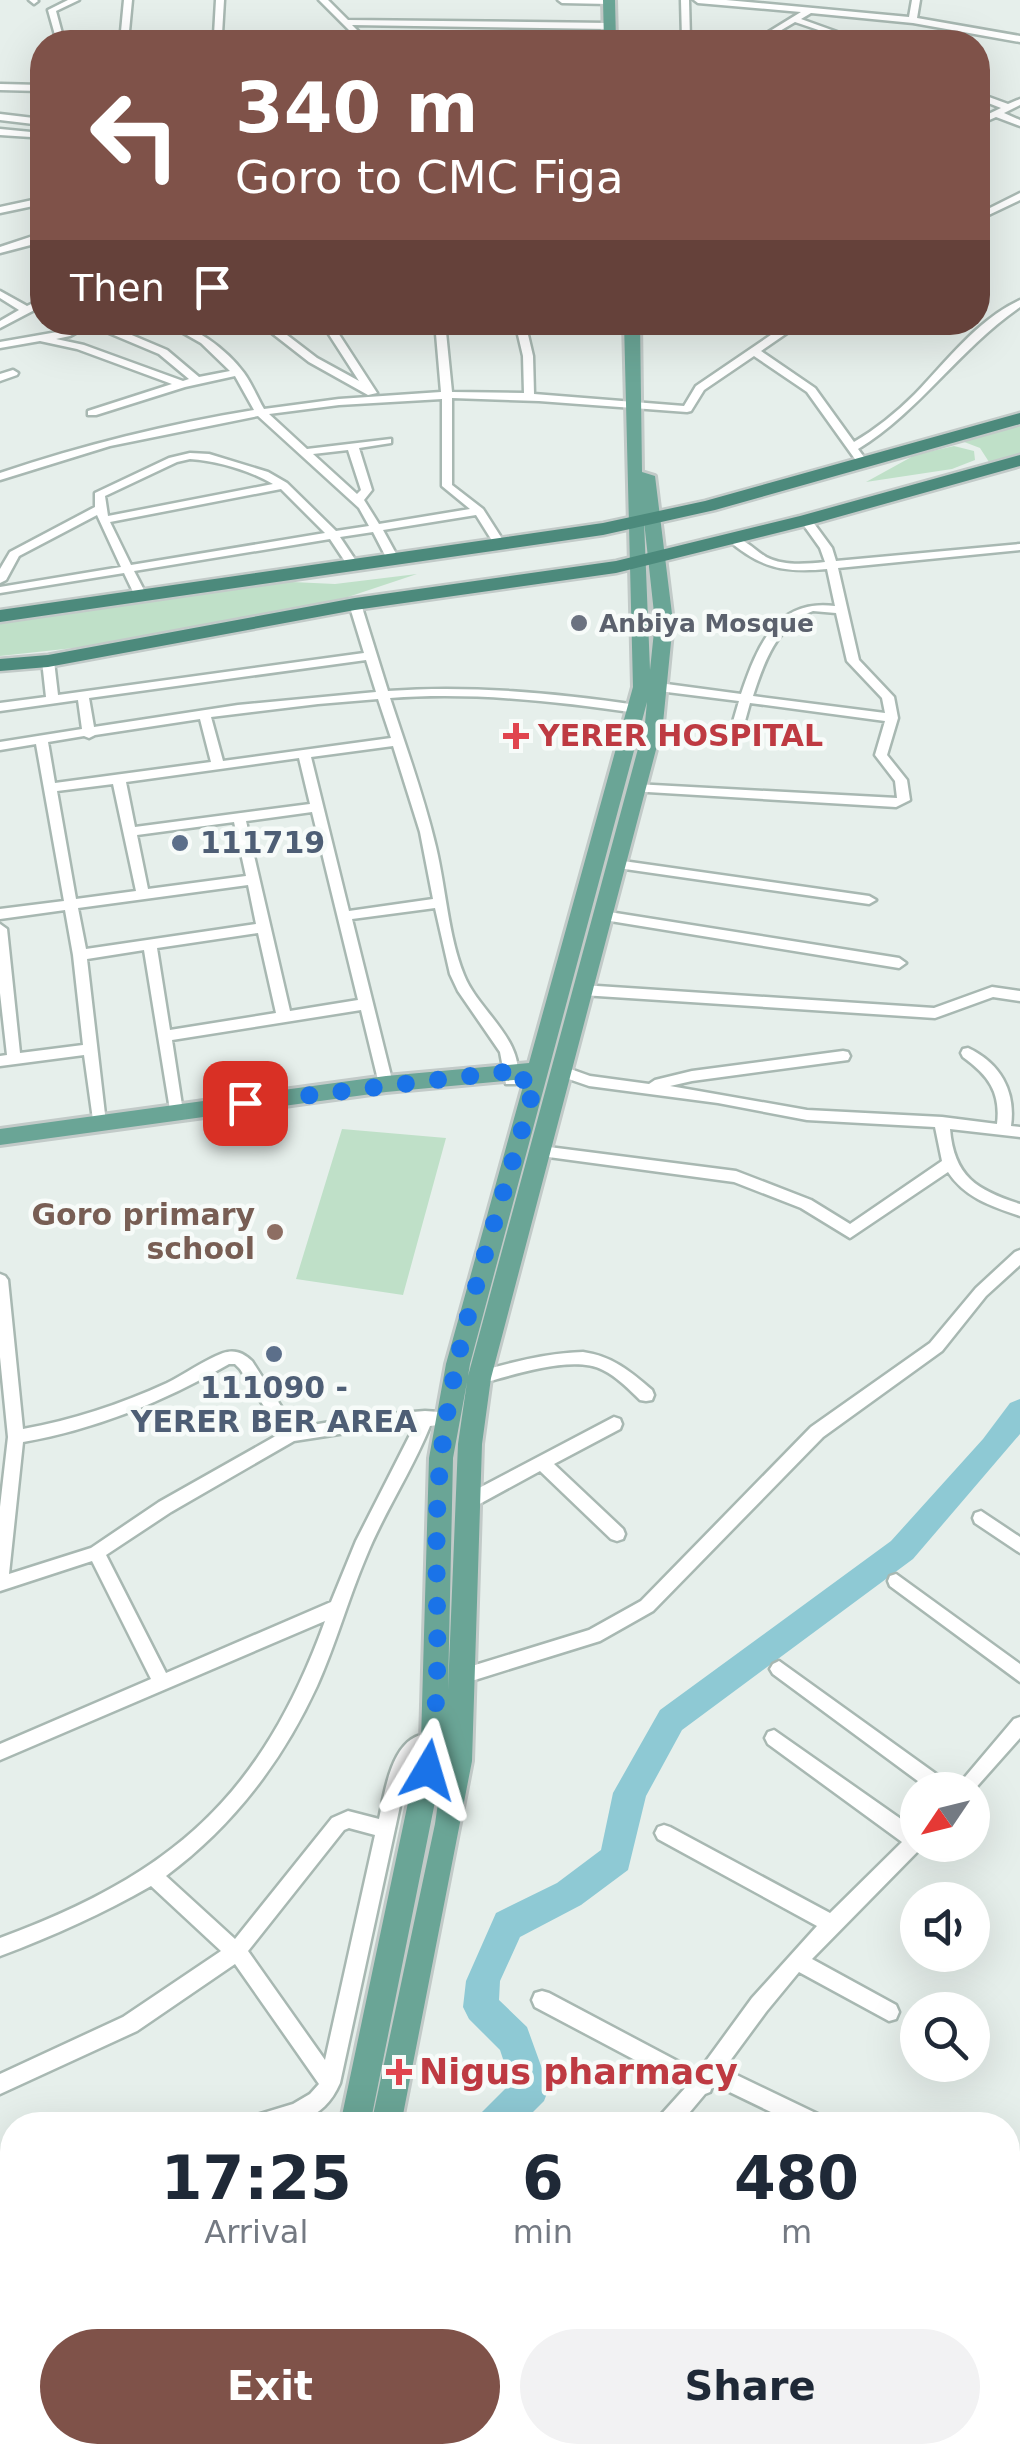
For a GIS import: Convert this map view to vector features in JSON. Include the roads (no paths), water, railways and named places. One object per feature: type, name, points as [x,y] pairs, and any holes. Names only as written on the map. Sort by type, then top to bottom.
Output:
[{"type":"highway","points":[[2,612],[354,567],[644,520],[858,456],[1020,418]]},
{"type":"highway","points":[[0,665],[48,661],[355,604],[649,559],[1020,460]]},
{"type":"main road","points":[[603,30],[609,0]]},
{"type":"main road","points":[[599,1],[606,30]]},
{"type":"main road","points":[[358,2112],[434,1740],[440,1458],[436,1418],[458,1364],[646,716],[659,688],[664,630],[644,520],[633,335]]},
{"type":"main road","points":[[639,407],[642,335]]},
{"type":"main road","points":[[389,2112],[450,1824],[464,1685],[468,1502],[479,1378],[541,1151],[542,1076],[582,990],[635,788],[646,716],[649,559]]},
{"type":"main road","points":[[0,1136],[386,1084],[542,1076]]},
{"type":"main road","points":[[0,1147],[542,1076]]},
{"type":"street","points":[[57,30],[52,10],[75,0]]},
{"type":"street","points":[[125,30],[128,0]]},
{"type":"street","points":[[217,30],[220,0]]},
{"type":"street","points":[[324,0],[355,30]]},
{"type":"street","points":[[562,0],[609,0]]},
{"type":"street","points":[[685,0],[686,30]]},
{"type":"street","points":[[698,0],[914,20],[965,30]]},
{"type":"street","points":[[840,13],[845,0]]},
{"type":"street","points":[[914,20],[916,0]]},
{"type":"street","points":[[776,30],[810,10]]},
{"type":"street","points":[[794,19],[827,30]]},
{"type":"street","points":[[349,22],[604,26]]},
{"type":"street","points":[[990,35],[1020,39]]},
{"type":"street","points":[[0,86],[30,87]]},
{"type":"street","points":[[990,101],[1008,108]]},
{"type":"street","points":[[990,116],[1020,102]]},
{"type":"street","points":[[996,113],[1020,123]]},
{"type":"street","points":[[0,117],[30,120]]},
{"type":"street","points":[[5,131],[27,120]]},
{"type":"street","points":[[5,131],[30,136]]},
{"type":"street","points":[[990,211],[1020,196]]},
{"type":"street","points":[[0,210],[30,208]]},
{"type":"street","points":[[0,250],[30,241]]},
{"type":"street","points":[[0,294],[26,310]]},
{"type":"street","points":[[990,326],[1020,303]]},
{"type":"street","points":[[0,325],[30,308]]},
{"type":"street","points":[[0,345],[53,335]]},
{"type":"street","points":[[121,335],[162,352],[196,380]]},
{"type":"street","points":[[194,335],[238,372],[261,413],[358,500],[377,525],[394,561]]},
{"type":"street","points":[[278,335],[374,397]]},
{"type":"street","points":[[334,335],[374,397]]},
{"type":"street","points":[[441,335],[447,395],[447,486],[479,511],[500,546]]},
{"type":"street","points":[[523,335],[529,396]]},
{"type":"street","points":[[0,476],[44,460],[153,435],[261,413],[374,397],[529,396],[687,409],[700,388],[778,335]]},
{"type":"street","points":[[754,351],[812,390],[858,456],[978,335]]},
{"type":"street","points":[[42,339],[182,384]]},
{"type":"street","points":[[0,378],[13,372]]},
{"type":"street","points":[[92,412],[196,380],[238,372]]},
{"type":"street","points":[[153,435],[173,460]]},
{"type":"street","points":[[308,452],[388,441]]},
{"type":"street","points":[[353,446],[367,490],[358,500]]},
{"type":"street","points":[[141,596],[101,514],[99,495],[173,460],[209,458],[264,474],[283,486],[332,534],[354,567]]},
{"type":"street","points":[[0,580],[14,554],[22,548],[101,514],[283,486]]},
{"type":"street","points":[[0,590],[479,511]]},
{"type":"street","points":[[635,788],[896,803],[904,800],[905,791],[882,755],[892,718],[888,697],[854,661],[826,548],[806,520]]},
{"type":"street","points":[[734,539],[766,562],[801,568],[1020,547]]},
{"type":"street","points":[[355,604],[427,834],[438,903],[460,983],[486,1025],[509,1052],[542,1076],[646,1088],[807,1115],[1014,1129],[1002,1082],[968,1053]]},
{"type":"street","points":[[736,732],[769,642],[806,608],[840,610]]},
{"type":"street","points":[[0,707],[369,656]]},
{"type":"street","points":[[48,661],[52,700]]},
{"type":"street","points":[[659,688],[892,718]]},
{"type":"street","points":[[0,746],[380,692],[538,695],[646,716]]},
{"type":"street","points":[[83,696],[89,734]]},
{"type":"street","points":[[205,716],[218,766]]},
{"type":"street","points":[[42,740],[80,955],[99,1123]]},
{"type":"street","points":[[51,788],[398,741]]},
{"type":"street","points":[[304,755],[386,1084]]},
{"type":"street","points":[[119,780],[143,895]]},
{"type":"street","points":[[131,832],[317,807]]},
{"type":"street","points":[[239,817],[261,928],[284,1016]]},
{"type":"street","points":[[616,864],[869,900]]},
{"type":"street","points":[[0,914],[251,880]]},
{"type":"street","points":[[344,916],[438,903]]},
{"type":"street","points":[[603,916],[900,963]]},
{"type":"street","points":[[80,955],[261,928]]},
{"type":"street","points":[[0,929],[7,1060],[92,1049]]},
{"type":"street","points":[[150,945],[176,1112]]},
{"type":"street","points":[[582,990],[935,1014],[959,1007],[981,994],[1020,996]]},
{"type":"street","points":[[166,1036],[366,1004]]},
{"type":"street","points":[[646,1088],[692,1076],[843,1056]]},
{"type":"street","points":[[942,1122],[949,1164],[960,1180],[982,1198],[1020,1210]]},
{"type":"street","points":[[541,1151],[736,1176],[806,1204],[850,1232],[949,1164]]},
{"type":"street","points":[[464,1685],[594,1636],[647,1606],[817,1432],[936,1347],[981,1292],[1020,1256]]},
{"type":"street","points":[[0,1280],[16,1437],[0,1582],[96,1553],[164,1507],[291,1435],[436,1418]]},
{"type":"street","points":[[16,1437],[80,1424],[146,1401],[228,1358],[238,1358],[246,1365],[291,1435]]},
{"type":"street","points":[[479,1378],[528,1367],[596,1360],[618,1370],[646,1395]]},
{"type":"street","points":[[0,1947],[73,1919],[154,1878],[228,1811],[254,1778],[294,1713],[364,1541],[412,1453],[436,1418]]},
{"type":"street","points":[[468,1502],[614,1424]]},
{"type":"street","points":[[542,1462],[617,1534]]},
{"type":"street","points":[[981,1518],[1020,1546]]},
{"type":"street","points":[[96,1553],[162,1682]]},
{"type":"street","points":[[896,1581],[1020,1674]]},
{"type":"street","points":[[0,1752],[338,1607]]},
{"type":"street","points":[[778,1669],[919,1772]]},
{"type":"street","points":[[980,1772],[1020,1726]]},
{"type":"street","points":[[774,1738],[900,1829]]},
{"type":"street","points":[[291,2112],[324,2097],[330,2084],[405,1753],[414,1744],[434,1740]]},
{"type":"street","points":[[0,2084],[130,2024],[234,1953],[338,1824],[348,1819],[386,1830]]},
{"type":"street","points":[[664,1833],[830,1922]]},
{"type":"street","points":[[677,2112],[830,1922],[900,1855]]},
{"type":"street","points":[[154,1878],[254,1974],[330,2084]]},
{"type":"street","points":[[797,1961],[889,2012]]},
{"type":"street","points":[[542,2000],[707,2079],[787,2112]]},
{"type":"waterway","points":[[508,2112],[531,2088],[514,2039],[481,2007],[483,1981],[508,1925],[569,1894],[616,1859],[630,1793],[671,1720],[902,1550],[993,1448],[1020,1411]]},
{"type":"place","name":"Anbiya Mosque","points":[[579,623]]},
{"type":"place","name":"YERER HOSPITAL","points":[[516,736]]},
{"type":"place","name":"111719","points":[[180,843]]},
{"type":"place","name":"Goro primary school","points":[[275,1232]]},
{"type":"place","name":"111090 - YERER BER AREA","points":[[274,1354]]},
{"type":"place","name":"Nigus pharmacy","points":[[399,2072]]}]
